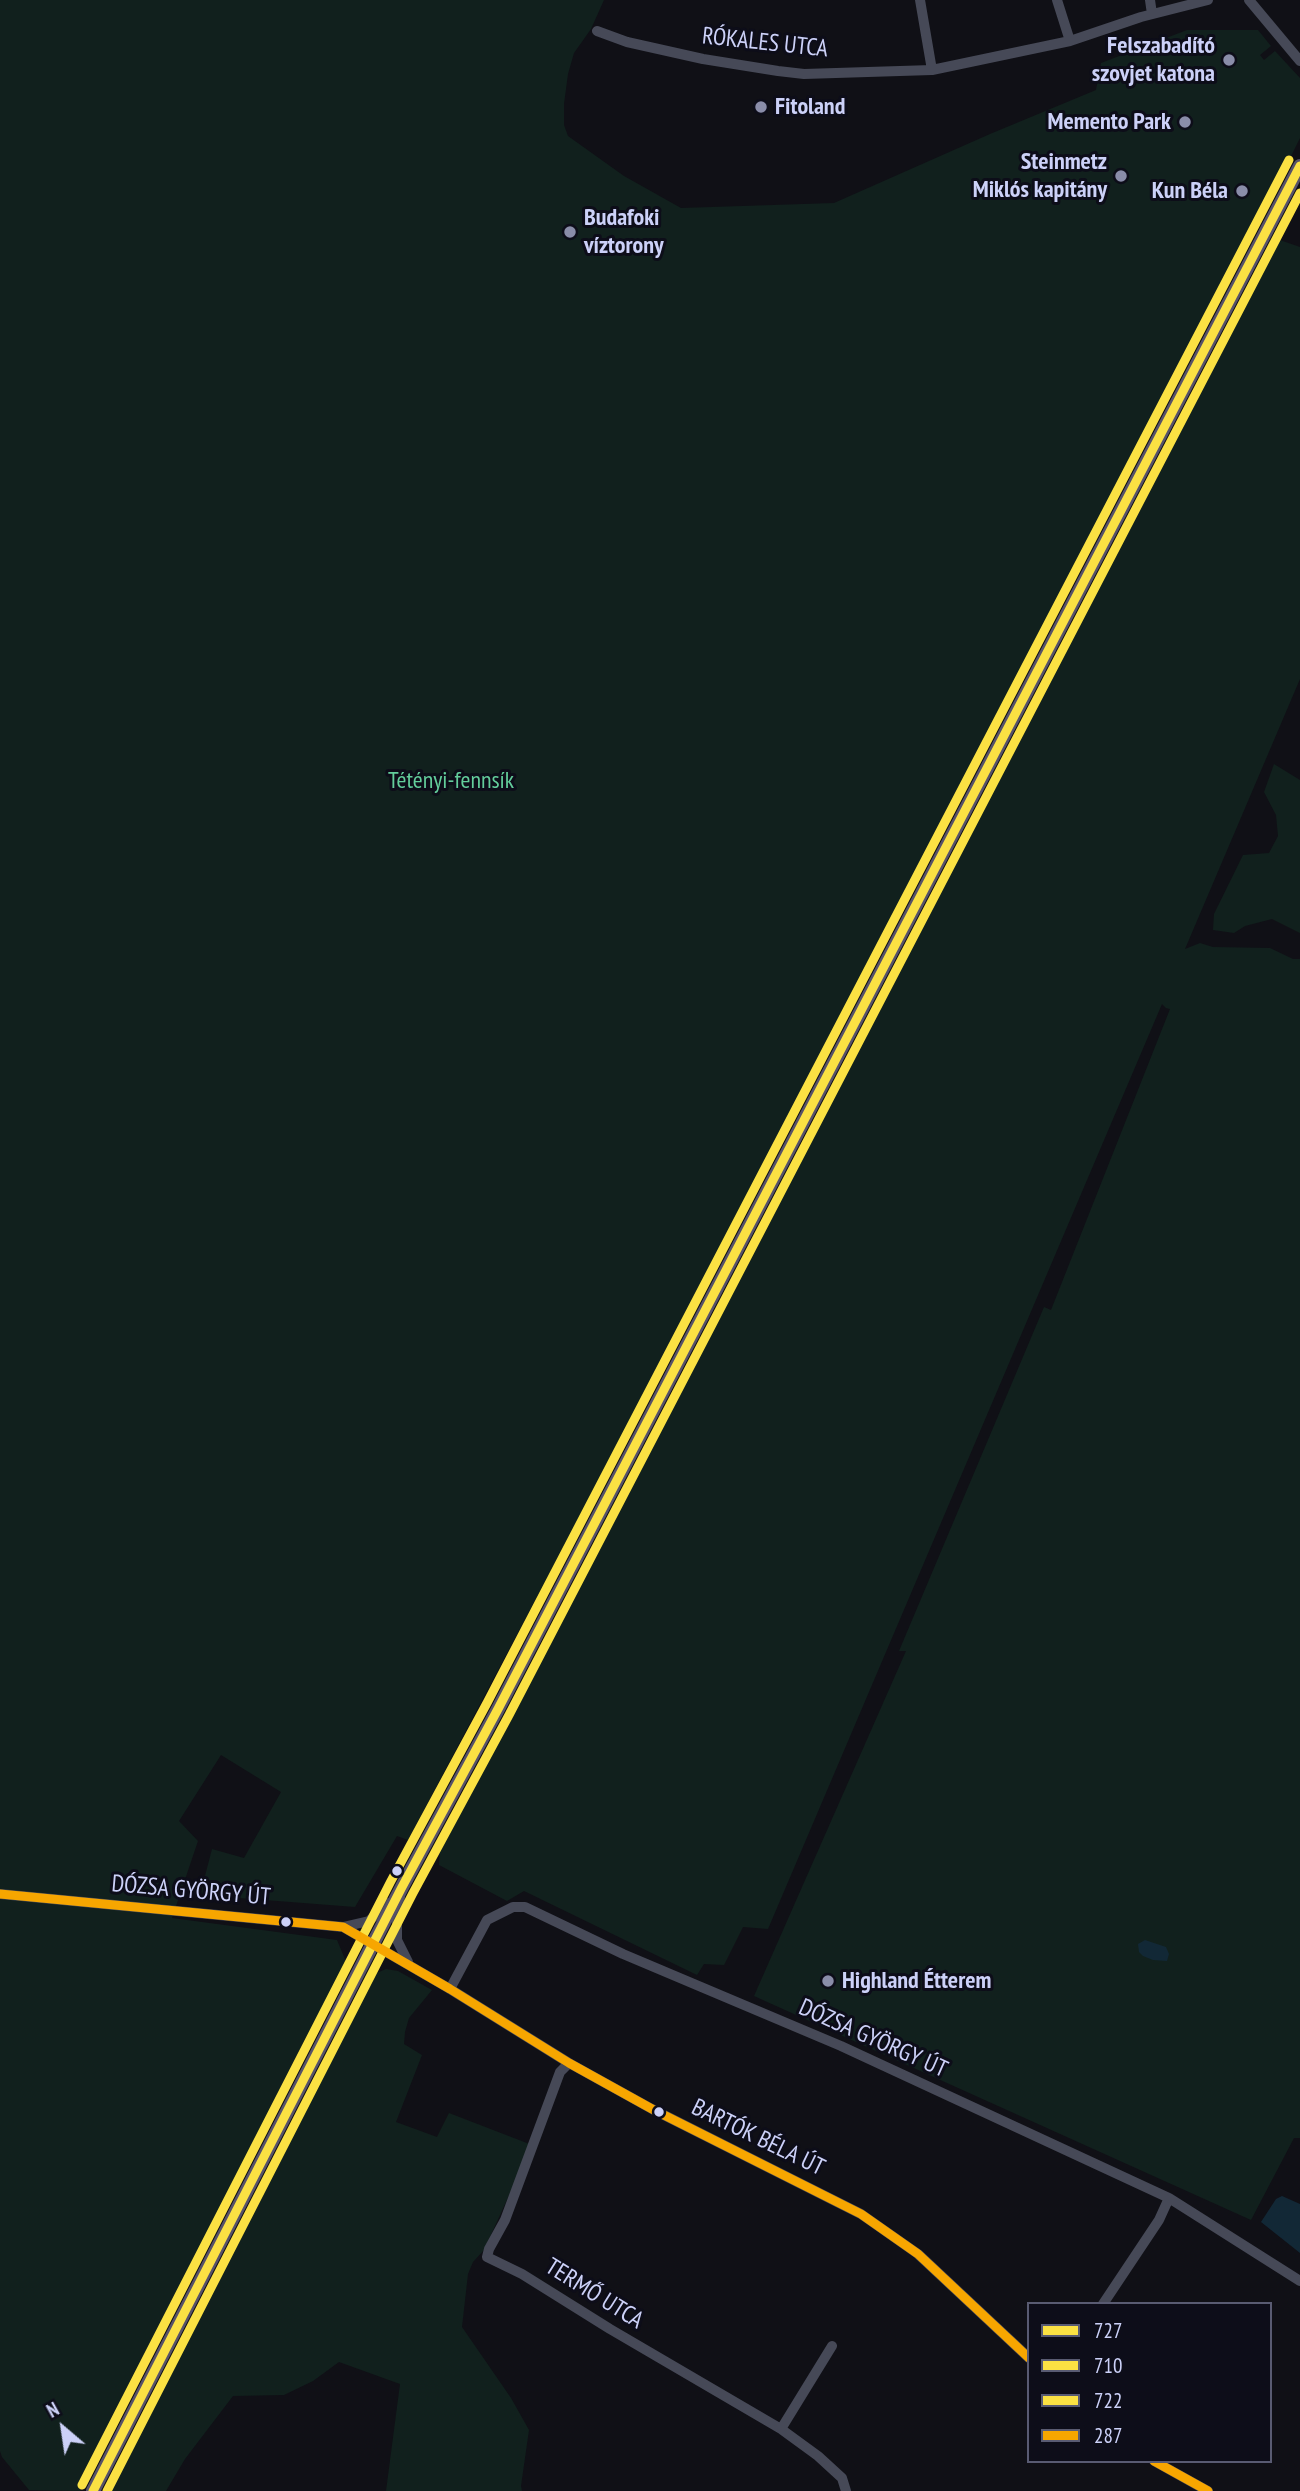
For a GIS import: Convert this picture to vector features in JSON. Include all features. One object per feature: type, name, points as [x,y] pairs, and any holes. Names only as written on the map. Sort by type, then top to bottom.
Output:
[{"type":"main road","points":[[93,2491],[402,1887],[505,1697],[1300,166]]},
{"type":"street","points":[[920,0],[932,70]]},
{"type":"street","points":[[1057,0],[1070,41]]},
{"type":"street","points":[[1150,0],[1152,14]]},
{"type":"street","name":"RÓKALES UTCA","points":[[597,31],[703,59],[778,71],[804,74],[932,70],[1070,41],[1152,14],[1208,0]]},
{"type":"street","points":[[1249,0],[1300,61]]},
{"type":"street","points":[[344,1927],[376,1917],[402,1887]]},
{"type":"street","points":[[402,1887],[397,1917],[397,1940],[409,1965]]},
{"type":"street","name":"DÓZSA GYÖRGY ÚT","points":[[0,1894],[344,1927],[373,1945]]},
{"type":"street","name":"DÓZSA GYÖRGY ÚT","points":[[450,1989],[487,1920],[513,1907],[525,1907],[623,1954],[841,2046],[1169,2197],[1300,2281]]},
{"type":"street","name":"BARTÓK BÉLA ÚT","points":[[373,1945],[569,2063],[652,2109],[850,2208],[878,2225],[918,2254],[1027,2356]]},
{"type":"street","name":"TERMŐ UTCA","points":[[569,2063],[560,2072],[506,2220],[489,2249],[487,2258],[522,2274],[781,2429],[818,2455],[842,2478],[846,2491]]},
{"type":"street","points":[[1104,2302],[1159,2220],[1169,2197]]},
{"type":"street","points":[[781,2429],[832,2346]]},
{"type":"street","points":[[1158,2463],[1208,2491]]},
{"type":"green space","name":"Tétényi-fennsík","points":[[0,0],[604,0],[591,29],[574,53],[568,74],[564,125],[568,136],[624,176],[681,208],[834,203],[1096,90],[1101,63],[1187,30],[1258,30],[1271,46],[1260,55],[1264,60],[1275,51],[1300,78],[1300,138],[1238,263],[1149,424],[1049,625],[937,830],[864,980],[408,1840],[397,1836],[355,1907],[200,1895],[212,1849],[244,1858],[281,1792],[221,1755],[179,1821],[198,1841],[172,1918],[337,1940],[347,1964],[305,2039],[80,2491],[29,2490],[0,2451]]},
{"type":"green space","points":[[1277,239],[1300,247],[1300,679],[1185,949],[1200,943],[1213,947],[1270,948],[1293,959],[1300,959],[1300,2138],[1294,2138],[1251,2220],[754,1996],[906,1651],[899,1651],[1044,1307],[1051,1310],[1170,1009],[1162,1004],[768,1929],[743,1927],[724,1965],[704,1964],[697,1975],[524,1891],[507,1901],[439,1865],[440,1848],[1009,747]]},
{"type":"green space","points":[[1274,764],[1300,780],[1300,933],[1272,919],[1245,926],[1234,933],[1213,930],[1214,914],[1243,855],[1269,853],[1278,836],[1276,815],[1264,792]]},
{"type":"green space","points":[[386,1969],[398,1971],[432,1990],[409,2018],[405,2032],[404,2044],[422,2055],[396,2122],[437,2137],[449,2113],[532,2145],[484,2250],[473,2262],[468,2274],[462,2327],[511,2398],[529,2430],[522,2491],[386,2491],[400,2384],[339,2362],[313,2381],[284,2395],[233,2396],[185,2459],[166,2491],[104,2491],[372,1975]]},
{"type":"water","points":[[1145,1940],[1166,1947],[1169,1954],[1167,1961],[1143,1956],[1139,1952],[1138,1944]]},
{"type":"water","points":[[1282,2196],[1300,2204],[1300,2253],[1261,2222],[1276,2199]]},
{"type":"transit line","name":"722","points":[[82,2485],[391,1881],[487,1703],[1289,160]]},
{"type":"transit line","name":"727","points":[[93,2491],[402,1887],[498,1709],[1300,166]]},
{"type":"transit line","name":"710","points":[[107,2491],[413,1893],[509,1715],[1300,193]]},
{"type":"transit line","name":"287","points":[[0,1894],[343,1927],[569,2063],[652,2109],[861,2214],[918,2254],[1027,2356]]},
{"type":"transit line","name":"287","points":[[1158,2463],[1208,2491]]},
{"type":"place","name":"Felszabadító szovjet katona","points":[[1229,60]]},
{"type":"place","name":"Fitoland","points":[[761,107]]},
{"type":"place","name":"Memento Park","points":[[1185,122]]},
{"type":"place","name":"Steinmetz Miklós kapitány","points":[[1121,176]]},
{"type":"place","name":"Kun Béla","points":[[1242,191]]},
{"type":"place","name":"Budafoki víztorony","points":[[570,232]]},
{"type":"place","name":"Highland Étterem","points":[[828,1981]]}]
